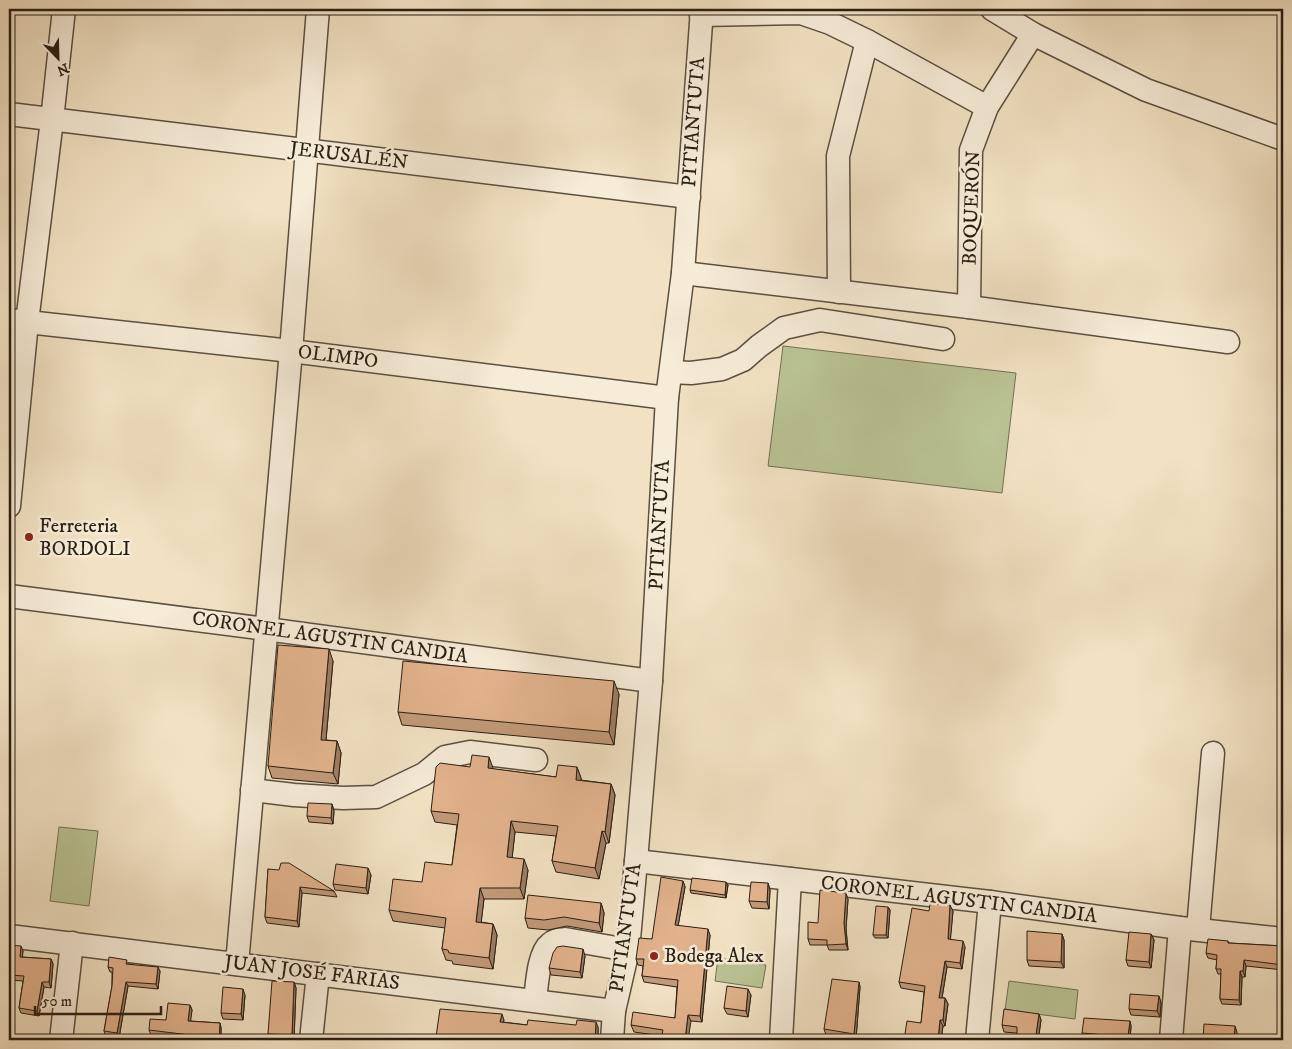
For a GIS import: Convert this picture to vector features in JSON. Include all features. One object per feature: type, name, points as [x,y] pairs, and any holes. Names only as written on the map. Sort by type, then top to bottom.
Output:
[{"type":"street","points":[[9,506],[18,321],[52,120],[64,9]]},
{"type":"street","points":[[237,964],[291,351],[318,9]]},
{"type":"street","points":[[992,9],[1032,34],[1146,90],[1283,139]]},
{"type":"street","points":[[701,10],[801,13],[830,23],[867,41],[987,107]]},
{"type":"street","name":"PITIANTUTA","points":[[612,1040],[614,1011],[628,950],[636,861],[651,681],[668,398],[690,197],[701,10]]},
{"type":"street","name":"BOQUERÓN","points":[[969,308],[972,150],[987,107],[1032,34]]},
{"type":"street","points":[[839,292],[838,156],[867,41]]},
{"type":"street","name":"JERUSALÉN","points":[[9,114],[690,197]]},
{"type":"street","points":[[683,272],[1228,342]]},
{"type":"street","points":[[671,372],[691,373],[722,369],[743,360],[758,346],[784,328],[820,320],[943,339]]},
{"type":"street","name":"OLIMPO","points":[[18,321],[291,351],[668,398]]},
{"type":"street","name":"CORONEL AGUSTIN CANDIA","points":[[9,596],[266,628],[651,681]]},
{"type":"street","points":[[252,790],[344,798],[376,797],[424,774],[445,757],[470,752],[536,760]]},
{"type":"street","points":[[1171,1040],[1189,929],[1213,753]]},
{"type":"street","name":"CORONEL AGUSTIN CANDIA","points":[[636,861],[990,902],[1189,929],[1283,939]]},
{"type":"street","points":[[781,1040],[790,879]]},
{"type":"street","points":[[976,1040],[990,902]]},
{"type":"street","name":"JUAN JOSÉ FARIAS","points":[[9,936],[614,1011]]},
{"type":"street","points":[[535,1000],[542,953],[548,944],[565,939],[628,950]]},
{"type":"street","points":[[61,1040],[72,943]]},
{"type":"street","points":[[311,1040],[318,974]]},
{"type":"green space","points":[[783,346],[1016,373],[1002,493],[768,466]]},
{"type":"green space","points":[[59,827],[98,831],[89,906],[50,901]]},
{"type":"green space","points":[[718,958],[766,965],[762,988],[715,981]]},
{"type":"green space","points":[[1009,981],[1078,990],[1075,1019],[1005,1010]]},
{"type":"building","points":[[278,645],[329,649],[321,740],[337,741],[333,773],[268,766]]},
{"type":"building","points":[[403,661],[614,681],[609,732],[398,712]]},
{"type":"building","points":[[472,755],[489,757],[488,768],[556,777],[558,765],[577,767],[576,780],[611,784],[605,832],[602,831],[595,868],[552,861],[558,826],[511,821],[507,857],[524,859],[520,888],[480,888],[476,922],[493,924],[489,958],[449,953],[448,950],[442,949],[446,918],[389,910],[393,879],[422,882],[425,862],[452,865],[459,814],[431,811],[436,767],[440,763],[470,767]]},
{"type":"building","points":[[308,803],[332,804],[331,818],[307,816]]},
{"type":"building","points":[[281,863],[289,863],[334,891],[300,887],[297,921],[265,917],[268,869],[279,870]]},
{"type":"building","points":[[336,864],[368,868],[366,888],[333,884]]},
{"type":"building","points":[[661,877],[683,881],[675,925],[708,929],[700,1016],[688,1015],[685,1040],[661,1040],[663,1030],[631,1025],[633,1012],[675,1018],[678,980],[642,976],[644,959],[636,959],[639,938],[652,939]]},
{"type":"building","points":[[692,878],[726,882],[725,895],[690,890]]},
{"type":"building","points":[[751,882],[768,883],[767,902],[749,901]]},
{"type":"building","points":[[820,890],[846,893],[844,923],[846,944],[827,945],[827,940],[808,939],[808,922],[818,923]]},
{"type":"building","points":[[528,895],[601,903],[599,923],[564,917],[544,920],[525,918]]},
{"type":"building","points":[[930,904],[950,905],[948,939],[963,941],[960,963],[945,961],[939,998],[945,998],[943,1020],[940,1020],[938,1040],[904,1040],[907,1021],[921,1023],[925,986],[899,982],[912,908],[929,911]]},
{"type":"building","points":[[876,906],[888,907],[886,935],[873,935]]},
{"type":"building","points":[[1027,931],[1062,934],[1061,962],[1027,960]]},
{"type":"building","points":[[1129,932],[1151,934],[1149,962],[1126,960]]},
{"type":"building","points":[[1208,939],[1228,941],[1228,943],[1283,946],[1283,965],[1244,960],[1243,971],[1240,971],[1239,1000],[1220,999],[1221,969],[1216,969],[1217,955],[1206,953]]},
{"type":"building","points":[[9,945],[21,946],[20,957],[51,959],[49,982],[42,982],[37,1011],[19,1008],[24,976],[9,975]]},
{"type":"building","points":[[557,947],[583,949],[580,972],[549,968],[553,953]]},
{"type":"building","points":[[109,957],[127,960],[126,964],[158,967],[156,984],[126,982],[117,1033],[104,1031],[112,986],[113,968],[108,967]]},
{"type":"building","points":[[832,979],[859,982],[854,1034],[824,1029]]},
{"type":"building","points":[[272,981],[294,982],[292,1035],[268,1034]]},
{"type":"building","points":[[727,986],[748,989],[746,1011],[724,1008]]},
{"type":"building","points":[[223,987],[243,989],[241,1014],[221,1013]]},
{"type":"building","points":[[1130,994],[1159,996],[1157,1011],[1129,1009]]},
{"type":"building","points":[[168,1003],[190,1005],[188,1021],[220,1023],[219,1040],[206,1040],[206,1037],[149,1030],[150,1019],[166,1020]]},
{"type":"building","points":[[440,1009],[502,1014],[500,1022],[527,1025],[528,1020],[576,1025],[577,1020],[596,1022],[595,1040],[462,1040],[436,1037]]},
{"type":"building","points":[[1004,1009],[1039,1014],[1036,1035],[1074,1040],[1017,1040],[1017,1027],[1002,1025]]},
{"type":"building","points":[[1084,1018],[1130,1021],[1128,1036],[1122,1036],[1122,1040],[1105,1040],[1105,1035],[1082,1033]]},
{"type":"building","points":[[1204,1024],[1235,1026],[1234,1040],[1203,1040]]},
{"type":"building","points":[[405,1038],[427,1039],[427,1040],[404,1040]]},
{"type":"place","name":"Ferreteria BORDOLI","points":[[29,537]]},
{"type":"place","name":"Bodega Alex","points":[[654,956]]}]
